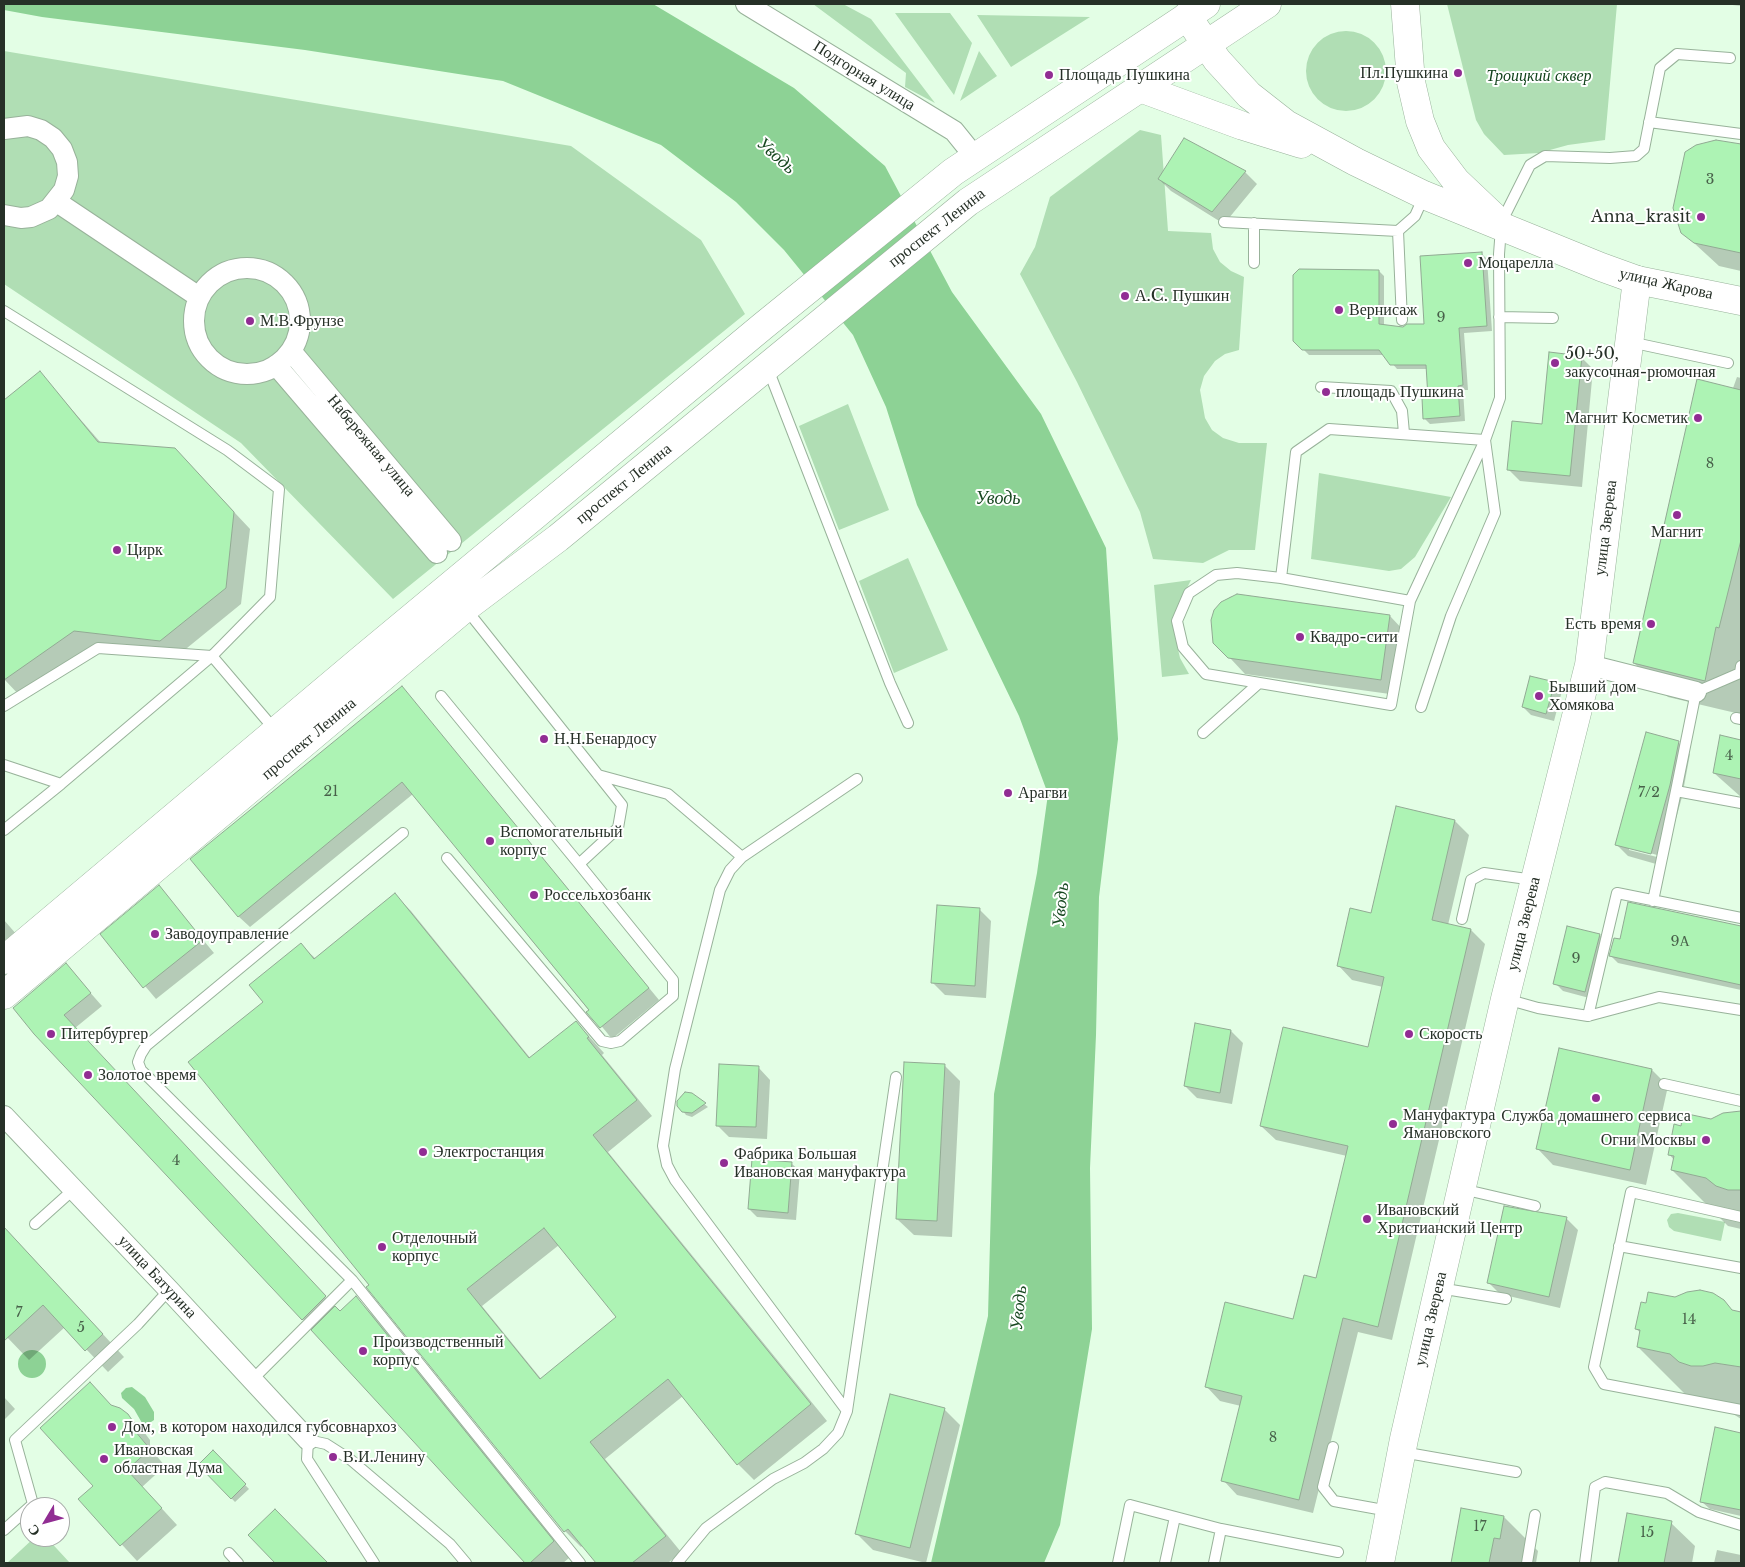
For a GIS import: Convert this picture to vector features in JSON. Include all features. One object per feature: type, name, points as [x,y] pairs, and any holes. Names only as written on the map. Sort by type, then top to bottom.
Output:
[{"type":"main road","name":"проспект Ленина","points":[[4,995],[465,608],[558,538],[774,359],[968,202],[1267,4]]},
{"type":"main road","points":[[1405,4],[1411,82],[1420,121],[1431,148],[1456,181],[1501,224]]},
{"type":"main road","name":"проспект Ленина","points":[[4,960],[763,326],[964,164],[1197,10]]},
{"type":"main road","points":[[1197,10],[1206,44],[1217,60],[1257,101],[1286,124],[1356,162],[1424,195],[1501,224]]},
{"type":"main road","points":[[1140,88],[1243,126],[1356,162]]},
{"type":"main road","name":"улица Жарова","points":[[1501,224],[1535,241],[1637,280],[1741,300]]},
{"type":"main road","name":"улица Зверева","points":[[1380,1563],[1401,1452],[1461,1188],[1505,999],[1589,665],[1637,280]]},
{"type":"street","name":"Подгорная улица","points":[[746,4],[954,131],[964,164]]},
{"type":"street","points":[[4,129],[19,125],[41,130],[53,138],[62,149],[68,176],[64,190],[57,202],[49,209],[31,217],[21,218],[4,215]]},
{"type":"street","points":[[57,202],[199,297]]},
{"type":"street","points":[[236,268],[254,268],[271,274],[290,290],[299,312],[297,338],[291,351],[276,365],[250,374],[228,371],[217,365],[200,346],[195,334],[193,321],[199,297],[214,278],[236,268]]},
{"type":"street","name":"Набережная улица","points":[[276,365],[444,547],[291,351]]},
{"type":"street","points":[[1589,665],[1696,692]]},
{"type":"street","name":"улица Батурина","points":[[4,1116],[308,1440]]},
{"type":"lane","points":[[1410,601],[1280,578],[1237,573],[1216,576],[1189,593],[1177,621],[1182,647],[1206,674],[1390,705],[1410,601],[1485,440],[1500,398],[1501,224],[1530,165],[1545,156],[1610,158],[1636,156],[1644,149],[1660,68],[1677,54],[1730,58]]},
{"type":"lane","points":[[1649,122],[1741,134]]},
{"type":"lane","points":[[1224,222],[1398,231],[1415,216],[1424,195]]},
{"type":"lane","points":[[1254,223],[1254,263]]},
{"type":"lane","points":[[1398,231],[1402,320]]},
{"type":"lane","points":[[4,311],[227,450],[279,489],[270,596],[212,656],[4,830]]},
{"type":"lane","points":[[1499,317],[1553,318]]},
{"type":"lane","points":[[1629,342],[1728,363]]},
{"type":"lane","points":[[774,359],[890,683],[908,723]]},
{"type":"lane","points":[[1321,387],[1391,392],[1402,411],[1404,432]]},
{"type":"lane","points":[[1280,578],[1296,452],[1329,429],[1404,432],[1485,440]]},
{"type":"lane","points":[[1421,706],[1451,616],[1495,513],[1485,440]]},
{"type":"lane","points":[[465,608],[622,805],[618,828],[579,864]]},
{"type":"lane","points":[[4,706],[98,648],[212,656],[276,731]]},
{"type":"lane","points":[[1653,901],[1696,692],[1741,671]]},
{"type":"lane","points":[[1203,733],[1259,683]]},
{"type":"lane","points":[[440,696],[673,980],[673,996],[620,1041],[602,1041],[447,858]]},
{"type":"lane","points":[[4,765],[61,784]]},
{"type":"lane","points":[[598,775],[668,794],[742,856]]},
{"type":"lane","points":[[847,1411],[675,1180],[667,1165],[663,1146],[675,1069],[720,890],[730,870],[742,856],[857,779]]},
{"type":"lane","points":[[1676,791],[1741,803]]},
{"type":"lane","points":[[403,833],[146,1046],[140,1054],[138,1062],[141,1070],[352,1280],[580,1563]]},
{"type":"lane","points":[[1462,919],[1471,880],[1484,873],[1535,881]]},
{"type":"lane","points":[[1588,1016],[1617,893],[1741,918]]},
{"type":"lane","points":[[1505,999],[1538,1008],[1588,1016],[1659,996],[1741,1010]]},
{"type":"lane","points":[[677,1563],[706,1528],[773,1479],[804,1463],[823,1449],[838,1433],[847,1411],[896,1077]]},
{"type":"lane","points":[[1664,1084],[1741,1101]]},
{"type":"lane","points":[[1461,1188],[1535,1206]]},
{"type":"lane","points":[[35,1224],[74,1189]]},
{"type":"lane","points":[[1741,1217],[1631,1192],[1594,1368],[1604,1384],[1741,1410]]},
{"type":"lane","points":[[1619,1246],[1741,1268]]},
{"type":"lane","points":[[252,1379],[352,1280]]},
{"type":"lane","points":[[1438,1288],[1506,1299]]},
{"type":"lane","points":[[4,1530],[33,1504],[14,1440],[138,1324],[169,1290]]},
{"type":"lane","points":[[374,1563],[306,1459],[308,1440],[326,1444],[351,1460],[450,1544],[466,1563]]},
{"type":"lane","points":[[1333,1447],[1323,1487],[1334,1501],[1390,1511]]},
{"type":"lane","points":[[1401,1452],[1516,1472]]},
{"type":"lane","points":[[1585,1563],[1595,1487],[1606,1482],[1666,1493],[1699,1512],[1741,1525]]},
{"type":"lane","points":[[1118,1563],[1130,1505],[1221,1528],[1338,1552]]},
{"type":"lane","points":[[1527,1563],[1535,1515]]},
{"type":"lane","points":[[1165,1563],[1175,1517]]},
{"type":"lane","points":[[1214,1563],[1221,1528]]},
{"type":"lane","points":[[229,1553],[238,1563]]},
{"type":"green space","points":[[813,4],[843,4],[871,19],[935,103],[905,87],[906,73]]},
{"type":"green space","name":"Троицкий сквер","points":[[1447,4],[1617,4],[1605,140],[1568,145],[1539,153],[1504,155],[1484,134],[1476,120]]},
{"type":"green space","points":[[895,13],[950,13],[972,43],[954,95]]},
{"type":"green space","points":[[977,15],[1090,17],[1011,67]]},
{"type":"green space","points":[[1346,31],[1361,34],[1374,43],[1383,56],[1386,71],[1383,86],[1374,99],[1361,108],[1346,111],[1331,108],[1318,99],[1309,86],[1306,71],[1309,56],[1318,43],[1331,34]]},
{"type":"green space","points":[[4,51],[571,146],[701,240],[745,314],[393,599],[241,443],[4,284]]},
{"type":"green space","points":[[979,51],[997,76],[960,101]]},
{"type":"green space","points":[[1140,130],[1161,135],[1168,231],[1211,233],[1213,249],[1220,262],[1231,271],[1244,277],[1239,350],[1225,354],[1215,361],[1204,376],[1200,390],[1205,418],[1212,430],[1223,438],[1239,443],[1267,443],[1255,550],[1229,550],[1203,563],[1153,559],[1140,512],[1077,382],[1020,274],[1035,247],[1050,197]]},
{"type":"green space","points":[[848,404],[889,510],[839,530],[799,426]]},
{"type":"green space","points":[[1319,473],[1451,497],[1415,557],[1401,569],[1389,571],[1311,559]]},
{"type":"green space","points":[[908,558],[948,650],[894,673],[859,581]]},
{"type":"green space","points":[[1191,580],[1182,598],[1174,632],[1180,658],[1189,674],[1162,677],[1154,585]]},
{"type":"green space","points":[[1678,1213],[1725,1222],[1721,1241],[1674,1231],[1669,1227],[1667,1220],[1671,1214]]},
{"type":"green space","points":[[24,1547],[55,1547],[70,1563],[7,1563]]},
{"type":"water","name":"Уводь","points":[[4,4],[653,4],[794,88],[885,166],[952,292],[1041,414],[1106,548],[1118,739],[1099,897],[1096,1035],[1090,1168],[1092,1329],[1060,1525],[1044,1563],[931,1563],[988,1316],[994,1094],[1037,873],[1048,794],[1019,716],[917,505],[886,407],[853,335],[784,250],[736,202],[661,145],[503,81],[305,50],[42,17],[4,10]]},
{"type":"water","points":[[32,1350],[42,1354],[46,1364],[42,1374],[32,1378],[22,1374],[18,1364],[22,1354]]},
{"type":"water","points":[[132,1387],[145,1397],[154,1412],[154,1420],[148,1424],[142,1423],[134,1409],[122,1398],[121,1393],[126,1388]]},
{"type":"building","points":[[1184,138],[1246,171],[1212,212],[1158,179]]},
{"type":"building","points":[[1716,140],[1741,144],[1741,253],[1694,243],[1681,233],[1673,208],[1685,152],[1696,145]]},
{"type":"building","points":[[1482,252],[1487,326],[1459,328],[1463,385],[1458,386],[1460,416],[1423,419],[1422,398],[1428,398],[1426,365],[1390,365],[1379,350],[1302,350],[1293,341],[1293,275],[1299,269],[1379,270],[1379,324],[1403,327],[1407,324],[1424,324],[1420,256]]},
{"type":"building","points":[[1549,352],[1582,356],[1570,476],[1507,470],[1512,421],[1542,424]]},
{"type":"building","name":"Цирк","points":[[40,371],[98,442],[175,448],[234,512],[226,588],[160,641],[74,631],[4,680],[4,400]]},
{"type":"building","points":[[1697,379],[1741,390],[1741,540],[1719,628],[1716,627],[1705,681],[1633,663]]},
{"type":"building","name":"Квадро-сити","points":[[1237,594],[1390,615],[1381,680],[1228,658],[1213,643],[1211,620],[1214,610],[1221,602]]},
{"type":"building","points":[[1530,676],[1555,682],[1546,714],[1522,707]]},
{"type":"building","points":[[402,686],[649,988],[600,1028],[586,1012],[589,1010],[402,782],[238,917],[190,859]]},
{"type":"building","points":[[1646,732],[1679,741],[1670,785],[1651,854],[1615,845]]},
{"type":"building","points":[[1720,735],[1741,740],[1741,779],[1713,773]]},
{"type":"building","points":[[1396,806],[1455,820],[1432,920],[1471,929],[1378,1327],[1343,1318],[1299,1500],[1221,1481],[1242,1396],[1205,1387],[1225,1302],[1293,1319],[1304,1275],[1316,1278],[1348,1146],[1260,1126],[1283,1027],[1368,1047],[1384,977],[1337,966],[1350,908],[1371,913]]},
{"type":"building","points":[[159,885],[203,940],[143,988],[100,934]]},
{"type":"building","points":[[395,893],[529,1058],[576,1021],[589,1037],[587,1038],[637,1100],[593,1135],[811,1404],[737,1465],[668,1379],[590,1442],[666,1536],[632,1563],[596,1563],[568,1529],[564,1532],[366,1287],[369,1285],[188,1062],[263,1002],[249,985],[301,943],[314,959]],"holes":[[[544,1228],[616,1317],[540,1379],[467,1289]]]},
{"type":"building","points":[[1628,902],[1741,926],[1741,985],[1609,956],[1614,938],[1620,939]]},
{"type":"building","points":[[937,905],[980,908],[975,986],[931,983]]},
{"type":"building","points":[[1567,926],[1600,934],[1585,992],[1553,984]]},
{"type":"building","points":[[66,963],[91,993],[64,1015],[326,1296],[302,1320],[34,1034],[13,1008]]},
{"type":"building","points":[[1195,1023],[1231,1030],[1220,1093],[1184,1086]]},
{"type":"building","points":[[1559,1048],[1652,1069],[1630,1170],[1536,1149]]},
{"type":"building","points":[[904,1062],[945,1064],[937,1221],[896,1219]]},
{"type":"building","points":[[719,1064],[759,1066],[756,1127],[716,1126]]},
{"type":"building","points":[[685,1092],[692,1093],[706,1103],[692,1113],[682,1112],[677,1106],[677,1101]]},
{"type":"building","name":"Огни Москвы","points":[[1741,1111],[1741,1190],[1728,1190],[1716,1186],[1706,1178],[1671,1170],[1674,1156],[1668,1155],[1674,1124],[1681,1126],[1683,1113],[1711,1119],[1723,1113]]},
{"type":"building","points":[[752,1159],[792,1162],[788,1213],[748,1209]]},
{"type":"building","points":[[1504,1206],[1567,1217],[1549,1297],[1487,1283]]},
{"type":"building","points":[[4,1227],[103,1334],[85,1351],[43,1305],[4,1341]]},
{"type":"building","points":[[1700,1290],[1713,1293],[1724,1300],[1732,1310],[1741,1312],[1741,1367],[1715,1363],[1691,1366],[1679,1362],[1670,1354],[1637,1347],[1640,1330],[1635,1329],[1641,1302],[1646,1303],[1648,1292],[1675,1297],[1687,1292]]},
{"type":"building","points":[[356,1296],[554,1541],[530,1563],[525,1563],[311,1330],[335,1306],[340,1311]]},
{"type":"building","name":"Ивановская областная Дума","points":[[90,1382],[111,1405],[120,1408],[128,1414],[134,1423],[135,1431],[150,1449],[127,1470],[162,1508],[120,1546],[78,1499],[93,1486],[40,1428]]},
{"type":"building","points":[[890,1394],[945,1408],[910,1548],[855,1534]]},
{"type":"building","points":[[1715,1427],[1741,1433],[1741,1510],[1700,1502]]},
{"type":"building","points":[[213,1450],[246,1484],[231,1499],[198,1465]]},
{"type":"building","points":[[1461,1508],[1504,1516],[1500,1539],[1494,1538],[1489,1563],[1451,1563]]},
{"type":"building","points":[[275,1509],[328,1563],[275,1563],[248,1535]]},
{"type":"building","points":[[1627,1513],[1672,1521],[1664,1563],[1618,1563]]},
{"type":"place","name":"Пл.Пушкина","points":[[1458,73]]},
{"type":"place","name":"Площадь Пушкина","points":[[1049,75]]},
{"type":"place","name":"Anna_krasit","points":[[1701,217]]},
{"type":"place","name":"Моцарелла","points":[[1468,263]]},
{"type":"place","name":"А.C. Пушкин","points":[[1125,296]]},
{"type":"place","name":"Вернисаж","points":[[1339,310]]},
{"type":"place","name":"М.В.Фрунзе","points":[[250,321]]},
{"type":"place","name":"50+50, закусочная-рюмочная","points":[[1555,363]]},
{"type":"place","name":"площадь Пушкина","points":[[1326,392]]},
{"type":"place","name":"Магнит Косметик","points":[[1698,418]]},
{"type":"place","name":"Магнит","points":[[1677,515]]},
{"type":"place","name":"Цирк","points":[[117,550]]},
{"type":"place","name":"Есть время","points":[[1651,624]]},
{"type":"place","name":"Квадро-сити","points":[[1300,637]]},
{"type":"place","name":"Бывший дом Хомякова","points":[[1539,696]]},
{"type":"place","name":"Н.Н.Бенардосу","points":[[544,739]]},
{"type":"place","name":"Арагви","points":[[1008,793]]},
{"type":"place","name":"Вспомогательный корпус","points":[[490,841]]},
{"type":"place","name":"Россельхозбанк","points":[[534,895]]},
{"type":"place","name":"Заводоуправление","points":[[155,934]]},
{"type":"place","name":"Питербургер","points":[[51,1034]]},
{"type":"place","name":"Скорость","points":[[1409,1034]]},
{"type":"place","name":"Золотое время","points":[[88,1075]]},
{"type":"place","name":"Служба домашнего сервиса","points":[[1596,1098]]},
{"type":"place","name":"Мануфактура Ямановского","points":[[1393,1124]]},
{"type":"place","name":"Огни Москвы","points":[[1706,1140]]},
{"type":"place","name":"Электростанция","points":[[423,1152]]},
{"type":"place","name":"Фабрика Большая Ивановская мануфактура","points":[[724,1163]]},
{"type":"place","name":"Ивановский Христианский Центр","points":[[1367,1219]]},
{"type":"place","name":"Отделочный корпус","points":[[382,1247]]},
{"type":"place","name":"Производственный корпус","points":[[363,1351]]},
{"type":"place","name":"Дом, в котором находился губсовнархоз","points":[[112,1427]]},
{"type":"place","name":"В.И.Ленину","points":[[333,1457]]},
{"type":"place","name":"Ивановская областная Дума","points":[[104,1459]]}]
